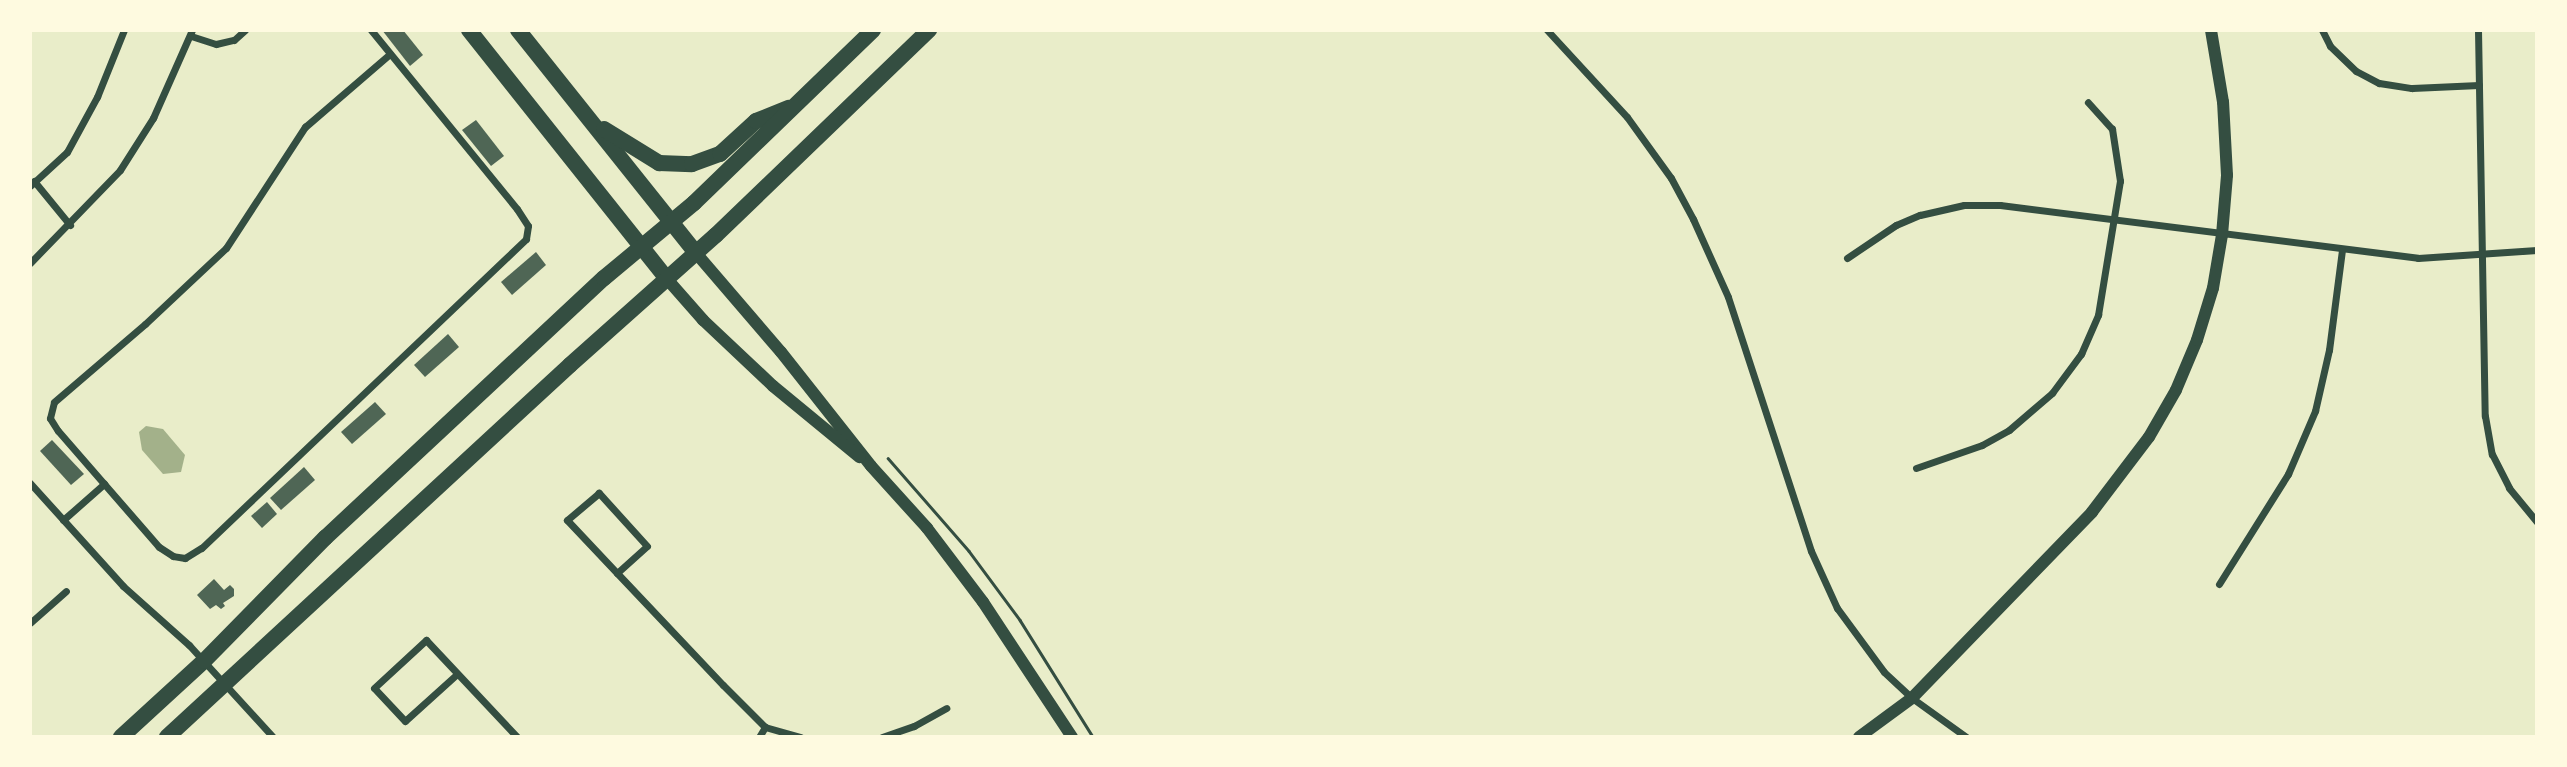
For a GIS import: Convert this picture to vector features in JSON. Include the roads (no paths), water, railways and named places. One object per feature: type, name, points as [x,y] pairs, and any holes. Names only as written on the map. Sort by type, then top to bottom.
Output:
[{"type":"main road","points":[[469,30],[667,279]]},
{"type":"main road","points":[[518,30],[696,253]]},
{"type":"main road","points":[[167,737],[696,253],[929,30]]},
{"type":"main road","points":[[121,737],[204,661],[325,538],[798,105],[871,31]]},
{"type":"main road","points":[[590,120],[659,163],[691,164],[720,154],[756,121],[798,105]]},
{"type":"street","points":[[70,225],[32,183],[67,152],[97,97],[124,30]]},
{"type":"street","points":[[30,263],[70,225],[127,160],[153,118],[191,33],[216,44],[234,40],[246,30]]},
{"type":"street","points":[[371,30],[517,209],[528,226],[526,239],[201,548],[185,558],[173,556],[159,547],[50,418],[54,402],[145,324],[226,248],[306,127],[335,98],[390,54]]},
{"type":"street","points":[[1548,30],[1627,117],[1671,178],[1693,219],[1728,296],[1782,467],[1822,578],[1857,639],[1884,672],[1912,698],[1966,737]]},
{"type":"street","points":[[1859,737],[1912,698],[2092,512],[2149,437],[2176,390],[2197,340],[2213,288],[2222,235],[2227,175],[2224,126],[2211,30]]},
{"type":"street","points":[[2322,30],[2330,46],[2356,71],[2379,83],[2412,88],[2479,85]]},
{"type":"street","points":[[2478,30],[2485,416],[2492,454],[2509,488],[2537,522]]},
{"type":"street","points":[[1916,468],[1982,445],[2000,435],[2052,393],[2081,354],[2098,315],[2120,181],[2116,141],[2112,129],[2088,102]]},
{"type":"street","points":[[1847,258],[1896,225],[1920,215],[1964,205],[2000,205],[2418,258],[2483,256],[2537,250]]},
{"type":"street","points":[[2219,584],[2288,474],[2315,411],[2329,350],[2342,250]]},
{"type":"street","points":[[696,253],[781,352],[871,466],[927,528],[983,602],[1072,737]]},
{"type":"street","points":[[667,279],[703,320],[773,386],[837,441],[871,466]]},
{"type":"street","points":[[30,483],[123,586],[204,661],[273,737]]},
{"type":"street","points":[[63,520],[104,484]]},
{"type":"street","points":[[617,573],[647,546],[599,493],[568,520],[617,573],[765,727],[801,737]]},
{"type":"street","points":[[30,623],[66,591]]},
{"type":"street","points":[[457,674],[405,721],[374,688],[426,640],[517,737]]},
{"type":"street","points":[[882,737],[914,726],[946,708]]},
{"type":"street","points":[[759,737],[765,727]]}]
